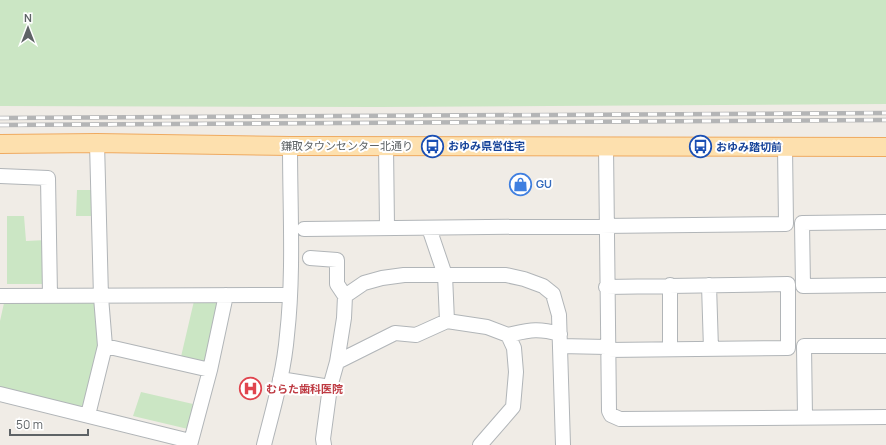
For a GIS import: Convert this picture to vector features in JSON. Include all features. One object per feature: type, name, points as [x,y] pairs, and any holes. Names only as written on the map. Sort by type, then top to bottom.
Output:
[{"type":"main road","name":"鎌取タウンセンター北通り","points":[[0,144],[97,143],[290,146],[886,147]]},
{"type":"street","points":[[88,415],[104,346],[101,297],[97,143]]},
{"type":"street","points":[[264,445],[280,378],[287,336],[290,294],[290,146]]},
{"type":"street","points":[[386,146],[387,227]]},
{"type":"street","points":[[606,147],[607,349],[609,411],[611,415],[615,418],[628,419],[805,416],[886,417]]},
{"type":"street","points":[[304,229],[786,224],[785,147]]},
{"type":"street","points":[[0,176],[48,178],[50,295]]},
{"type":"street","points":[[886,222],[802,223],[803,286],[886,285]]},
{"type":"street","points":[[429,228],[445,275],[448,321]]},
{"type":"street","points":[[310,258],[337,260],[337,284],[345,296],[344,318],[337,362],[330,387],[322,439],[324,445]]},
{"type":"street","points":[[345,296],[364,283],[382,278],[404,275],[506,275],[524,279],[542,286],[553,294],[559,315],[563,445]]},
{"type":"street","points":[[0,283],[0,297],[50,295],[101,297],[290,294]]},
{"type":"street","points":[[508,336],[530,330],[544,330],[560,340],[607,349],[788,348],[788,284],[606,287]]},
{"type":"street","points":[[670,285],[670,349]]},
{"type":"street","points":[[709,285],[711,349]]},
{"type":"street","points":[[0,394],[88,415],[190,443],[210,370],[226,295]]},
{"type":"street","points":[[337,362],[395,333],[416,335],[448,321],[488,327],[508,336],[514,348],[516,372],[513,407],[480,445]]},
{"type":"street","points":[[104,346],[210,370]]},
{"type":"street","points":[[805,416],[804,346],[886,346]]},
{"type":"street","points":[[280,378],[330,387]]},
{"type":"green space","points":[[0,0],[886,0],[886,104],[379,107],[0,106]]},
{"type":"green space","points":[[77,190],[98,190],[97,216],[76,216]]},
{"type":"green space","points":[[7,216],[24,216],[26,241],[46,240],[47,284],[7,284]]},
{"type":"green space","points":[[7,301],[93,301],[97,305],[99,345],[82,409],[0,390],[0,321],[4,303]]},
{"type":"green space","points":[[194,301],[217,301],[220,304],[206,364],[180,361]]},
{"type":"green space","points":[[141,392],[193,404],[188,429],[133,416]]},
{"type":"railway","points":[[0,118],[886,113]]},
{"type":"railway","points":[[0,125],[886,120]]},
{"type":"place","name":"おゆみ県営住宅","points":[[432,146]]},
{"type":"place","name":"おゆみ踏切前","points":[[700,147]]},
{"type":"place","name":"GU","points":[[521,184]]},
{"type":"place","name":"むらた歯科医院","points":[[250,389]]}]
